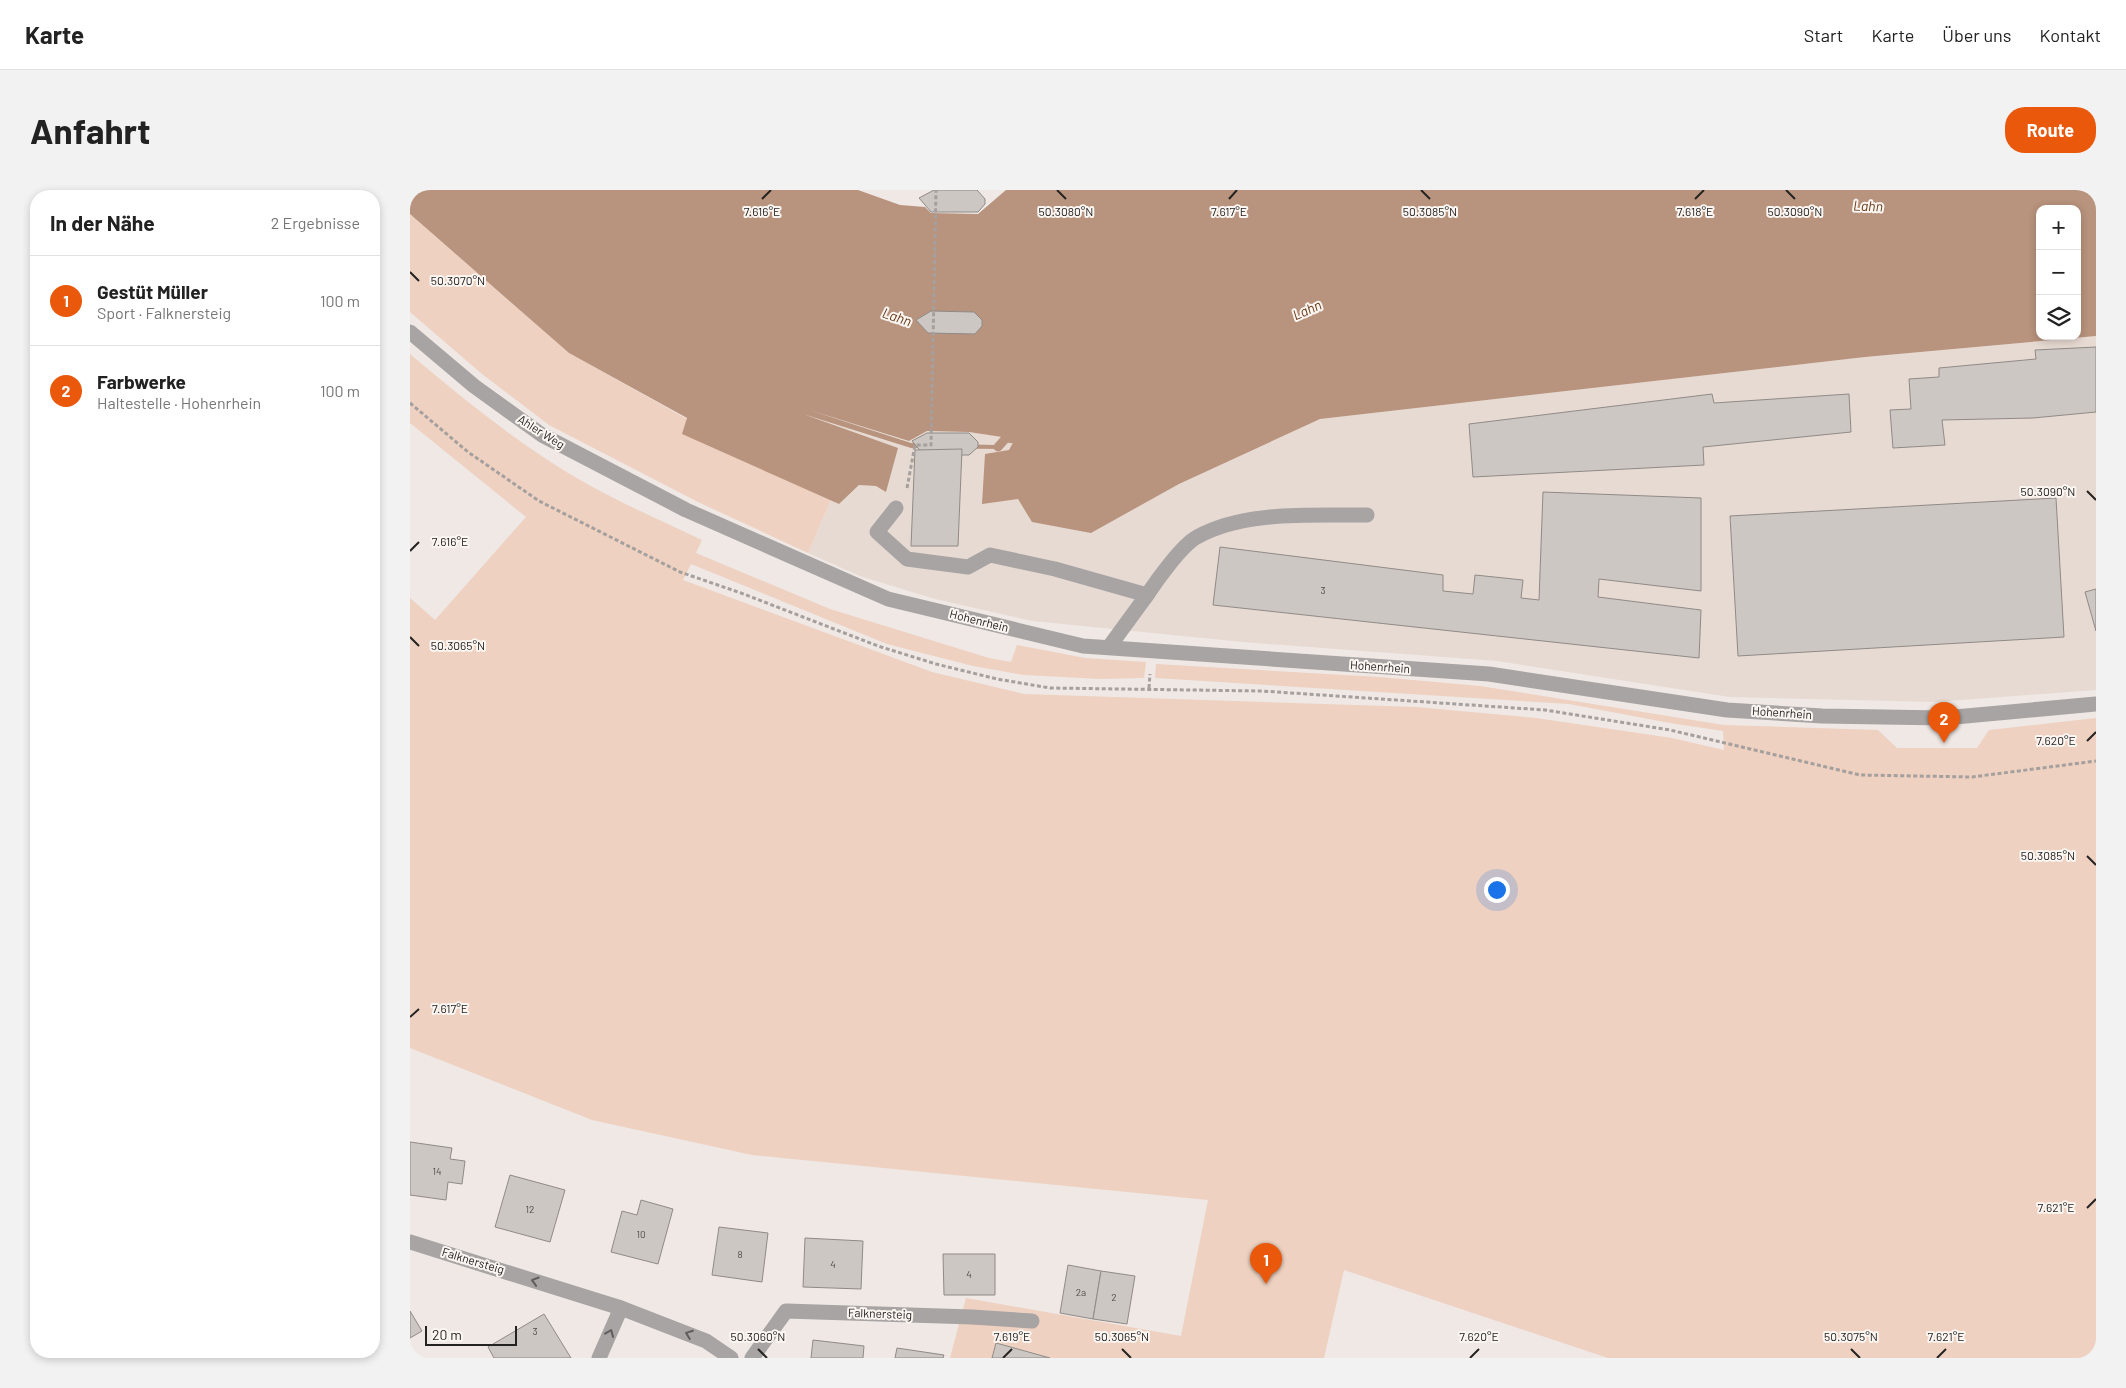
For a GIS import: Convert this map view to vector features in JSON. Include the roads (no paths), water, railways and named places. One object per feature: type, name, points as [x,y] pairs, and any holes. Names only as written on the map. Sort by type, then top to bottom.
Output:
[{"type":"street","name":"Ahler Weg","points":[[410,332],[474,386],[542,436],[686,510]]},
{"type":"street","points":[[896,508],[877,532],[907,559],[968,567],[990,555],[1055,570],[1147,595]]},
{"type":"street","name":"Hohenrhein","points":[[686,510],[888,599],[1083,646],[1489,674],[1727,710],[1822,716],[1944,718],[2096,704]]},
{"type":"street","points":[[1109,647],[1166,569],[1195,537],[1247,519],[1367,514]]},
{"type":"street","name":"Falknersteig","points":[[410,1242],[621,1308],[706,1341],[731,1358]]},
{"type":"street","points":[[600,1358],[621,1308]]},
{"type":"street","name":"Falknersteig","points":[[752,1358],[786,1310],[1032,1321]]},
{"type":"water","name":"Lahn","points":[[410,190],[858,190],[900,205],[925,207],[931,213],[978,214],[1006,190],[2096,190],[2096,336],[2081,337],[2081,205],[2036,205],[2036,340],[2052,340],[1865,357],[1320,419],[1179,484],[1091,533],[1032,522],[1018,499],[982,504],[985,454],[1009,450],[1015,439],[969,432],[927,431],[909,441],[806,409],[911,443],[994,445],[1001,449],[911,448],[803,414],[898,448],[886,492],[876,486],[859,485],[839,504],[682,434],[687,418],[569,353],[410,214]]},
{"type":"waterway","points":[[998,447],[1006,438],[1016,439]]},
{"type":"place","name":"Farbwerke","points":[[1944,743]]},
{"type":"place","name":"Gestüt Müller","points":[[1266,1284]]}]
